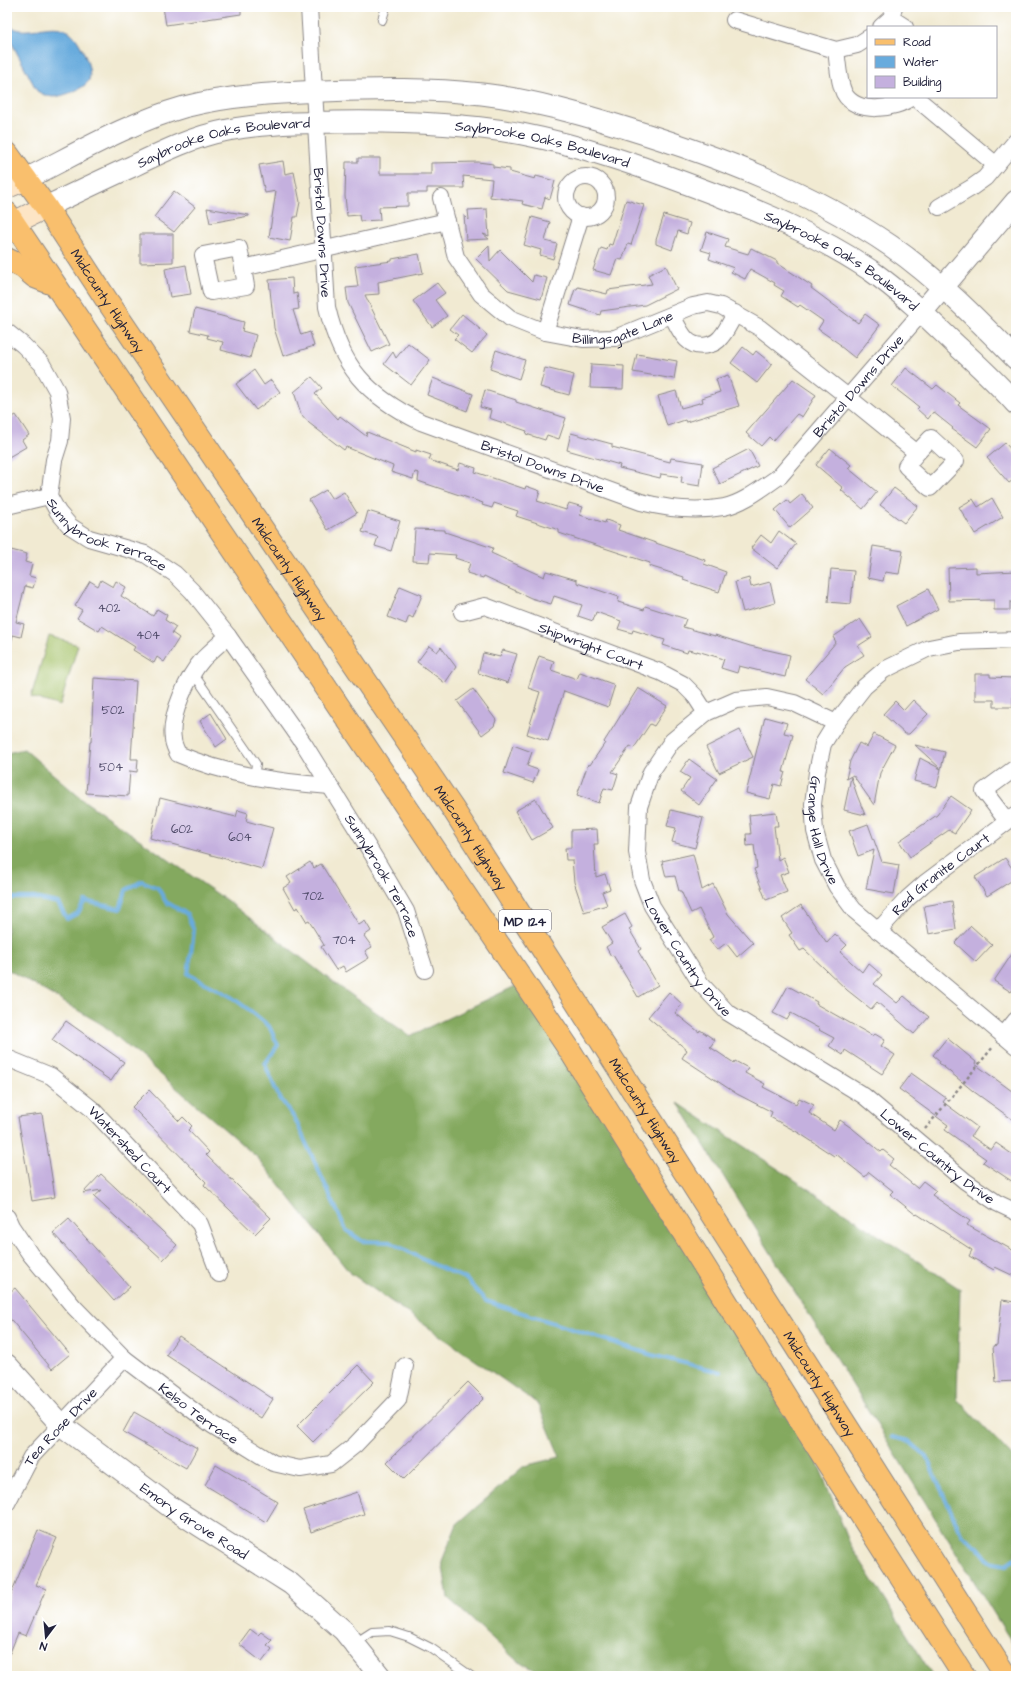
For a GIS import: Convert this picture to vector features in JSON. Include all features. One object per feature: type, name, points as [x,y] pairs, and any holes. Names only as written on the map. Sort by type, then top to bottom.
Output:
[{"type":"main road","name":"Midcounty Highway","points":[[7,153],[16,183],[46,207],[106,299],[454,809],[1006,1676]]},
{"type":"main road","name":"Saybrooke Oaks Boulevard","points":[[9,221],[46,207]]},
{"type":"main road","name":"MD 124","points":[[9,221],[56,285],[569,1049],[798,1416],[964,1676]]},
{"type":"main road","points":[[7,259],[23,267],[34,277],[56,285]]},
{"type":"street","name":"Bristol Downs Drive","points":[[309,7],[327,307],[331,325],[348,362],[364,384],[381,399],[397,410],[421,422],[641,502],[664,508],[700,509],[724,507],[751,496],[780,476],[922,312]]},
{"type":"street","points":[[889,17],[903,26]]},
{"type":"street","points":[[734,20],[836,50],[857,45],[867,39]]},
{"type":"street","points":[[836,50],[841,81],[845,93],[856,103],[880,109],[903,104],[911,98]]},
{"type":"street","points":[[16,183],[136,124],[187,107],[219,100],[260,95],[377,89],[432,90],[480,94],[523,100],[568,111],[658,138],[741,167],[821,204],[891,246],[943,287],[1016,359]]},
{"type":"street","points":[[917,98],[996,165]]},
{"type":"street","name":"Saybrooke Oaks Boulevard","points":[[46,207],[169,149],[200,137],[229,130],[258,126],[316,123],[429,123],[481,128],[536,137],[602,154],[725,198],[776,219],[841,252],[872,272],[922,312],[1016,404]]},
{"type":"street","points":[[939,207],[971,188],[984,178],[1016,141]]},
{"type":"street","name":"Billingsgate Lane","points":[[442,198],[446,221],[456,258],[481,294],[510,318],[545,332],[583,339],[615,338],[693,306],[708,303],[721,306],[760,328],[917,453]]},
{"type":"street","points":[[922,312],[1016,201]]},
{"type":"street","points":[[545,332],[581,216]]},
{"type":"street","points":[[243,268],[323,248],[446,221]]},
{"type":"street","points":[[672,315],[683,336],[691,344],[701,347],[712,344],[721,338],[735,313]]},
{"type":"street","name":"Sunnybrook Terrace","points":[[7,332],[23,345],[42,364],[57,391],[62,418],[60,441],[54,460],[48,496],[58,512],[70,526],[89,538],[145,554],[175,574],[192,591],[228,636],[304,744],[376,860],[406,911],[425,970]]},
{"type":"street","points":[[7,506],[48,496]]},
{"type":"street","name":"Shipwright Court","points":[[462,612],[485,606],[660,672],[683,684],[695,696],[706,713]]},
{"type":"street","points":[[228,636],[203,659],[193,673],[182,695],[174,716],[173,739],[178,754],[199,763],[254,777],[330,786]]},
{"type":"street","name":"Grange Hall Drive","points":[[1016,640],[959,642],[929,648],[884,670],[864,687],[836,723],[823,744],[817,772],[813,804],[815,831],[823,860],[837,887],[854,910],[878,932],[1016,1046]]},
{"type":"street","name":"Lower Country Drive","points":[[836,723],[794,703],[767,697],[736,700],[706,713],[672,741],[651,772],[640,808],[637,852],[642,880],[652,906],[701,984],[727,1012],[864,1096],[965,1181],[997,1203],[1016,1212]]},
{"type":"street","name":"Red Granite Court","points":[[878,932],[908,898],[925,882],[1011,818],[984,791],[1014,769],[1016,772]]},
{"type":"street","points":[[1003,1036],[1016,1020]]},
{"type":"street","name":"Watershed Court","points":[[7,1059],[51,1076],[92,1109],[200,1224],[219,1274]]},
{"type":"street","name":"Kelso Terrace","points":[[7,1218],[30,1254],[74,1307],[124,1358],[218,1429],[273,1463],[300,1469],[331,1464],[355,1446],[398,1400],[406,1366]]},
{"type":"street","name":"Tea Rose Drive","points":[[8,1498],[31,1457],[124,1358]]},
{"type":"street","name":"Emory Grove Road","points":[[7,1365],[61,1425],[172,1508],[290,1584],[344,1630],[380,1676]]},
{"type":"lane","points":[[382,20],[386,7]]},
{"type":"lane","points":[[193,673],[256,764],[254,777]]},
{"type":"lane","points":[[355,1643],[372,1632],[390,1632],[409,1637],[430,1648],[471,1676]]},
{"type":"path","points":[[916,1140],[1003,1036]]},
{"type":"green space","points":[[49,636],[78,645],[60,706],[31,697]]},
{"type":"green space","points":[[24,749],[83,800],[229,902],[333,982],[410,1036],[524,982],[802,1423],[850,1544],[933,1676],[680,1676],[679,1672],[664,1674],[663,1676],[544,1676],[514,1658],[448,1598],[442,1561],[457,1524],[524,1466],[560,1457],[538,1404],[349,1272],[258,1158],[103,1025],[7,969],[7,753]]},
{"type":"green space","points":[[678,1103],[960,1289],[957,1399],[1013,1457],[1016,1458],[1016,1649]]},
{"type":"water","points":[[7,23],[18,30],[53,27],[71,33],[82,48],[85,55],[90,75],[87,83],[73,92],[54,97],[37,91],[7,34]]},
{"type":"building","points":[[163,7],[241,7],[241,14],[166,25]]},
{"type":"building","points":[[358,158],[380,158],[380,174],[431,174],[431,163],[478,162],[493,164],[493,167],[510,169],[510,172],[535,179],[536,176],[555,181],[550,199],[545,197],[542,209],[522,204],[523,201],[490,197],[492,179],[463,176],[464,188],[427,188],[427,193],[408,193],[408,206],[379,207],[380,220],[360,221],[359,215],[347,216],[345,196],[346,162],[358,162]]},
{"type":"building","points":[[283,161],[285,174],[294,172],[300,202],[297,217],[294,217],[290,241],[269,237],[276,191],[265,193],[259,165]]},
{"type":"building","points":[[174,191],[195,207],[174,232],[154,217]]},
{"type":"building","points":[[626,200],[644,205],[631,245],[628,244],[622,260],[617,259],[611,275],[593,270],[601,248],[607,250],[609,244],[612,245]]},
{"type":"building","points":[[207,208],[249,215],[249,216],[210,223]]},
{"type":"building","points":[[487,209],[489,236],[483,234],[489,239],[466,240],[464,215],[469,220],[468,210]]},
{"type":"building","points":[[664,215],[690,223],[687,234],[678,231],[672,250],[656,244]]},
{"type":"building","points":[[532,217],[550,222],[545,241],[557,244],[553,259],[540,255],[541,250],[524,245]]},
{"type":"building","points":[[707,232],[728,239],[725,247],[748,254],[751,248],[777,261],[777,263],[812,286],[811,288],[858,323],[865,314],[880,325],[855,358],[840,346],[841,345],[818,329],[823,321],[800,305],[798,307],[781,296],[784,291],[774,285],[775,283],[750,269],[745,279],[731,272],[734,268],[709,259],[711,253],[701,250]]},
{"type":"building","points":[[140,234],[173,234],[173,262],[140,263]]},
{"type":"building","points":[[489,246],[490,261],[500,250],[532,282],[534,275],[547,278],[541,299],[508,290],[476,259]]},
{"type":"building","points":[[419,254],[423,273],[378,282],[379,294],[365,295],[389,344],[372,352],[348,303],[346,288],[358,287],[355,266],[392,261],[392,259]]},
{"type":"building","points":[[186,265],[191,294],[170,297],[165,269]]},
{"type":"building","points":[[666,266],[677,289],[645,305],[601,311],[600,315],[570,305],[575,289],[578,287],[607,294],[608,290],[652,284],[648,275]]},
{"type":"building","points":[[292,278],[293,294],[297,293],[299,309],[293,310],[301,335],[310,332],[314,346],[283,356],[274,328],[269,280]]},
{"type":"building","points":[[437,283],[445,293],[435,300],[447,316],[432,327],[413,301]]},
{"type":"building","points":[[195,309],[244,322],[242,331],[256,335],[250,358],[221,350],[223,342],[207,338],[208,335],[190,331]]},
{"type":"building","points":[[462,314],[487,335],[472,353],[454,339],[458,335],[450,329]]},
{"type":"building","points":[[408,343],[430,360],[411,385],[384,364],[393,352],[396,358]]},
{"type":"building","points":[[743,347],[753,355],[756,351],[772,364],[757,383],[731,363]]},
{"type":"building","points":[[496,350],[525,360],[519,379],[490,369]]},
{"type":"building","points":[[637,354],[677,361],[674,379],[633,372]]},
{"type":"building","points":[[591,364],[624,366],[623,389],[590,388]]},
{"type":"building","points":[[545,368],[574,375],[569,395],[540,387]]},
{"type":"building","points":[[906,368],[933,389],[937,385],[960,403],[958,405],[991,429],[977,447],[952,429],[953,428],[933,412],[928,419],[917,409],[919,407],[892,386]]},
{"type":"building","points":[[254,370],[264,385],[271,380],[280,392],[256,410],[236,384]]},
{"type":"building","points":[[728,375],[739,406],[686,422],[685,420],[667,426],[658,396],[676,391],[681,408],[703,402],[702,398],[720,392],[716,379]]},
{"type":"building","points":[[312,377],[322,388],[315,394],[338,419],[340,416],[366,436],[367,432],[416,452],[416,450],[431,455],[429,460],[458,470],[460,463],[476,468],[475,472],[525,489],[526,486],[540,491],[537,501],[566,510],[569,503],[583,507],[580,515],[605,523],[606,520],[620,525],[618,530],[705,560],[704,564],[726,572],[719,592],[683,580],[684,577],[649,566],[650,563],[559,533],[559,530],[516,516],[518,511],[494,503],[492,508],[482,505],[483,503],[418,481],[419,473],[415,472],[413,479],[391,472],[393,466],[346,447],[344,450],[309,423],[301,414],[294,392]]},
{"type":"building","points":[[433,378],[473,394],[467,411],[427,395]]},
{"type":"building","points":[[793,379],[816,395],[802,417],[797,414],[773,441],[769,437],[761,446],[746,433]]},
{"type":"building","points":[[485,390],[516,400],[516,402],[566,418],[559,439],[547,435],[545,440],[526,434],[527,431],[489,418],[491,410],[480,407]]},
{"type":"building","points":[[16,415],[29,435],[22,440],[26,447],[7,458],[7,420]]},
{"type":"building","points":[[571,433],[612,444],[612,447],[670,462],[671,458],[703,463],[700,486],[681,483],[682,477],[661,474],[660,478],[619,468],[620,465],[567,450]]},
{"type":"building","points":[[1005,443],[1016,455],[1016,478],[1009,483],[987,458]]},
{"type":"building","points":[[830,448],[851,465],[848,468],[877,492],[863,509],[841,490],[843,488],[816,465]]},
{"type":"building","points":[[749,449],[758,466],[720,484],[712,468]]},
{"type":"building","points":[[894,488],[918,506],[904,523],[880,505]]},
{"type":"building","points":[[326,490],[332,499],[344,492],[357,513],[328,530],[309,500]]},
{"type":"building","points":[[802,494],[813,508],[790,528],[775,510],[787,500],[790,504]]},
{"type":"building","points":[[992,498],[1003,517],[975,534],[959,507],[973,499],[978,507]]},
{"type":"building","points":[[368,511],[400,521],[391,551],[375,546],[378,537],[362,532]]},
{"type":"building","points":[[415,529],[445,530],[445,532],[493,548],[491,553],[544,577],[546,571],[577,580],[577,583],[619,597],[618,602],[644,610],[645,606],[686,619],[683,627],[750,646],[790,655],[785,677],[739,666],[737,673],[721,668],[724,659],[697,651],[688,650],[687,653],[663,645],[665,640],[633,630],[632,633],[618,629],[621,621],[596,612],[593,621],[578,616],[582,605],[554,596],[551,604],[531,598],[484,576],[483,578],[467,573],[470,563],[455,558],[456,555],[430,553],[429,562],[413,561]]},
{"type":"building","points":[[779,531],[796,544],[777,568],[751,548],[761,535],[771,543]]},
{"type":"building","points":[[873,546],[903,551],[899,574],[885,572],[883,581],[868,578]]},
{"type":"building","points":[[7,549],[27,554],[25,562],[32,564],[29,576],[36,578],[33,588],[25,586],[16,622],[24,624],[21,637],[13,635],[11,643],[7,642]]},
{"type":"building","points":[[976,567],[976,573],[1016,571],[1016,602],[1010,602],[1010,610],[994,610],[994,600],[949,601],[948,568]]},
{"type":"building","points":[[831,569],[854,571],[851,604],[828,602]]},
{"type":"building","points":[[749,578],[751,587],[770,582],[775,603],[743,612],[735,582]]},
{"type":"building","points":[[101,580],[113,587],[116,581],[126,587],[121,596],[153,616],[157,609],[167,615],[165,620],[176,627],[172,633],[179,638],[164,662],[157,657],[154,663],[133,650],[135,647],[102,626],[99,631],[77,618],[82,610],[75,606],[90,581],[98,586]]},
{"type":"building","points":[[400,586],[422,595],[413,618],[409,616],[406,624],[388,617]]},
{"type":"building","points":[[928,589],[938,609],[906,626],[896,606]]},
{"type":"building","points":[[860,619],[872,637],[858,646],[864,655],[845,667],[823,694],[805,679],[836,642],[833,637]]},
{"type":"building","points":[[429,646],[437,652],[441,647],[456,667],[445,683],[417,662]]},
{"type":"building","points":[[503,650],[517,654],[508,683],[478,673],[483,653],[500,657]]},
{"type":"building","points":[[539,656],[554,661],[551,670],[577,679],[580,672],[615,685],[608,707],[564,691],[548,741],[527,734],[540,692],[528,688]]},
{"type":"building","points":[[975,674],[990,674],[990,677],[1013,678],[1013,707],[994,707],[994,700],[975,700]]},
{"type":"building","points":[[94,678],[136,681],[131,759],[138,759],[137,772],[130,771],[128,796],[86,793],[91,742]]},
{"type":"building","points":[[638,688],[667,706],[654,726],[650,724],[634,748],[630,746],[612,772],[618,774],[613,790],[604,788],[599,803],[577,795],[588,764],[590,765],[605,743],[604,742]]},
{"type":"building","points":[[473,689],[496,720],[494,726],[482,735],[457,701]]},
{"type":"building","points":[[913,700],[928,714],[909,734],[905,734],[883,714],[895,701],[904,710]]},
{"type":"building","points":[[211,713],[227,739],[216,747],[200,721]]},
{"type":"building","points":[[765,717],[787,723],[784,733],[793,735],[783,772],[785,772],[781,786],[774,784],[770,799],[746,793]]},
{"type":"building","points":[[740,730],[753,757],[719,773],[706,747]]},
{"type":"building","points":[[874,734],[895,745],[880,773],[874,805],[853,775],[846,779],[850,761],[859,743],[867,747]]},
{"type":"building","points":[[513,745],[532,752],[527,766],[538,770],[533,783],[504,773]]},
{"type":"building","points":[[915,745],[945,752],[941,769]]},
{"type":"building","points":[[920,758],[941,769],[937,787],[914,781]]},
{"type":"building","points":[[689,759],[717,779],[699,805],[681,791],[690,778],[680,772]]},
{"type":"building","points":[[851,777],[857,795],[865,815],[844,810]]},
{"type":"building","points":[[951,796],[971,810],[955,833],[949,830],[910,857],[899,841],[937,815]]},
{"type":"building","points":[[160,798],[236,817],[238,810],[248,813],[246,821],[273,828],[262,869],[150,838]]},
{"type":"building","points":[[536,799],[553,828],[532,840],[515,811]]},
{"type":"building","points":[[671,810],[703,818],[695,848],[672,842],[676,828],[667,826]]},
{"type":"building","points":[[776,812],[778,826],[774,826],[778,860],[783,857],[789,872],[780,875],[787,892],[766,900],[754,869],[757,868],[754,845],[747,846],[746,834],[751,834],[749,815]]},
{"type":"building","points":[[868,824],[882,862],[899,865],[894,894],[866,889],[874,850],[858,856],[849,831]]},
{"type":"building","points":[[597,829],[598,844],[594,844],[596,877],[605,874],[610,889],[602,892],[607,905],[584,912],[574,882],[572,860],[566,860],[565,848],[571,848],[571,830]]},
{"type":"building","points":[[693,854],[702,890],[713,884],[728,914],[753,943],[737,957],[726,943],[717,950],[709,940],[713,937],[699,909],[691,913],[681,891],[679,891],[675,876],[666,877],[662,861]]},
{"type":"building","points":[[1005,858],[1016,874],[1016,878],[987,896],[975,877]]},
{"type":"building","points":[[310,862],[314,868],[321,864],[359,925],[365,921],[371,931],[364,936],[372,947],[365,951],[369,958],[346,972],[343,966],[336,970],[321,947],[324,945],[309,921],[307,922],[298,907],[295,909],[283,888],[291,883],[287,877]]},
{"type":"building","points":[[952,901],[956,929],[929,934],[924,906]]},
{"type":"building","points":[[801,905],[827,943],[835,934],[847,945],[840,952],[862,972],[868,963],[882,975],[874,984],[897,1003],[904,996],[929,1017],[914,1034],[877,1002],[871,1009],[847,990],[804,949],[800,951],[789,935],[792,933],[782,918]]},
{"type":"building","points":[[625,914],[632,927],[629,929],[641,949],[638,951],[658,985],[638,997],[613,955],[611,956],[606,947],[612,943],[602,927]]},
{"type":"building","points":[[971,926],[992,945],[976,962],[955,943]]},
{"type":"building","points":[[1016,948],[1016,985],[1011,992],[994,981]]},
{"type":"building","points":[[788,986],[817,1002],[816,1004],[873,1036],[875,1034],[885,1040],[881,1046],[895,1055],[882,1074],[845,1050],[843,1055],[829,1046],[834,1038],[819,1030],[820,1029],[791,1013],[787,1020],[773,1013]]},
{"type":"building","points":[[669,992],[682,1004],[675,1013],[699,1032],[700,1030],[715,1040],[710,1047],[734,1063],[735,1061],[748,1068],[745,1073],[765,1084],[763,1087],[796,1104],[799,1098],[814,1105],[809,1113],[834,1130],[840,1120],[881,1152],[883,1150],[894,1159],[889,1165],[917,1188],[923,1181],[936,1191],[932,1195],[970,1221],[967,1225],[1016,1252],[1016,1277],[995,1267],[994,1270],[969,1256],[972,1250],[917,1214],[916,1215],[890,1194],[893,1191],[869,1172],[865,1177],[836,1154],[834,1156],[799,1133],[770,1117],[772,1112],[737,1094],[682,1058],[687,1050],[648,1017]]},
{"type":"building","points":[[66,1021],[124,1062],[111,1081],[52,1040]]},
{"type":"building","points":[[947,1038],[976,1062],[975,1064],[1016,1094],[1016,1122],[973,1091],[939,1063],[940,1061],[933,1055]]},
{"type":"building","points":[[911,1073],[946,1098],[943,1102],[977,1127],[971,1136],[991,1150],[996,1143],[1016,1157],[1016,1184],[983,1162],[986,1159],[945,1130],[948,1125],[899,1089]]},
{"type":"building","points":[[149,1090],[179,1121],[183,1117],[192,1126],[188,1130],[209,1152],[206,1155],[271,1218],[255,1234],[204,1185],[206,1182],[132,1107]]},
{"type":"building","points":[[42,1114],[55,1197],[32,1201],[18,1117]]},
{"type":"building","points":[[101,1174],[177,1245],[163,1260],[94,1197],[102,1190],[83,1193]]},
{"type":"building","points":[[69,1219],[130,1287],[114,1301],[53,1233]]},
{"type":"building","points":[[15,1288],[70,1354],[52,1369],[7,1315],[7,1294]]},
{"type":"building","points":[[1002,1300],[1016,1302],[1016,1381],[996,1382],[993,1346],[997,1345]]},
{"type":"building","points":[[179,1336],[273,1399],[261,1418],[166,1355]]},
{"type":"building","points":[[358,1365],[374,1382],[313,1442],[297,1426]]},
{"type":"building","points":[[468,1382],[484,1398],[404,1479],[387,1462]]},
{"type":"building","points":[[134,1412],[197,1448],[186,1468],[123,1432]]},
{"type":"building","points":[[216,1465],[278,1502],[266,1522],[205,1485]]},
{"type":"building","points":[[357,1492],[364,1514],[311,1532],[303,1510]]},
{"type":"building","points":[[38,1530],[57,1538],[36,1585],[46,1589],[26,1636],[18,1633],[7,1660],[7,1603]]},
{"type":"building","points":[[250,1629],[258,1635],[261,1632],[272,1640],[267,1645],[272,1649],[262,1662],[239,1644]]},
{"type":"waterway","points":[[7,893],[12,898],[34,898],[58,903],[67,919],[78,913],[85,901],[120,909],[126,890],[142,881],[158,888],[166,902],[187,914],[194,931],[188,974],[230,996],[269,1026],[278,1045],[265,1064],[278,1095],[295,1119],[346,1230],[362,1241],[390,1242],[428,1262],[466,1279],[486,1301],[652,1355],[720,1372]]},
{"type":"waterway","points":[[892,1437],[909,1441],[926,1456],[962,1535],[978,1547],[990,1562],[1006,1565],[1016,1558]]}]
